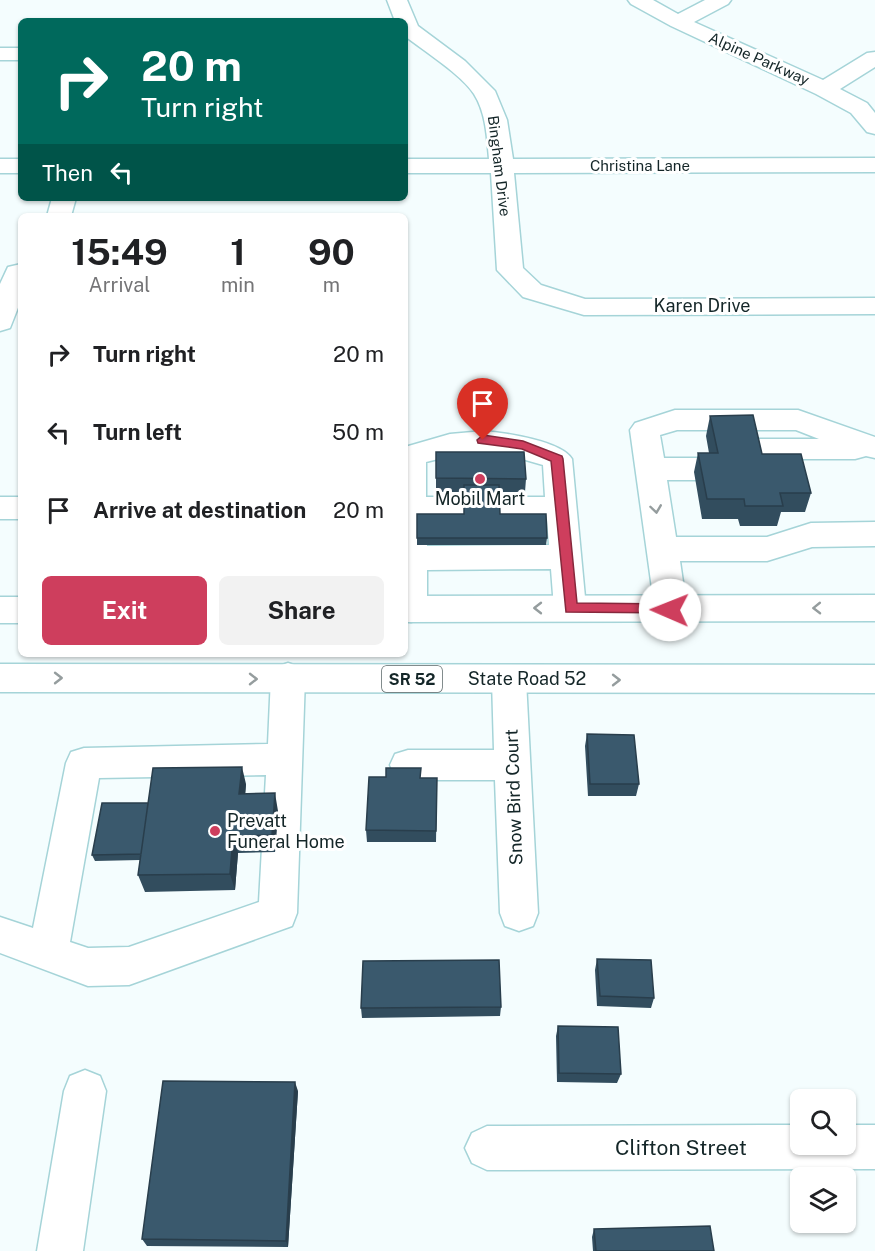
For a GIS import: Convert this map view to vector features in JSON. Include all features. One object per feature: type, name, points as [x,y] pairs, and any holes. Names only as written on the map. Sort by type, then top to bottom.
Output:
[{"type":"street","name":"Bingham Drive","points":[[397,0],[403,18]]},
{"type":"street","name":"Alpine Parkway","points":[[638,0],[678,22],[824,89],[859,108],[875,127]]},
{"type":"street","points":[[678,22],[722,0]]},
{"type":"street","name":"Bingham Drive","points":[[408,31],[458,66],[484,91],[496,120],[510,270],[532,291]]},
{"type":"street","points":[[0,54],[18,54]]},
{"type":"street","points":[[824,89],[875,58]]},
{"type":"street","name":"Christina Lane","points":[[408,166],[875,165]]},
{"type":"street","points":[[0,166],[18,166]]},
{"type":"street","points":[[0,322],[18,273]]},
{"type":"street","name":"Karen Drive","points":[[532,291],[584,307],[875,306]]},
{"type":"street","points":[[570,608],[557,459],[523,446],[483,440],[443,444],[411,456],[411,558],[408,609],[875,608]]},
{"type":"street","points":[[647,449],[856,441]]},
{"type":"street","points":[[752,453],[856,441]]},
{"type":"street","points":[[647,449],[709,453]]},
{"type":"street","points":[[647,449],[670,610]]},
{"type":"street","points":[[752,453],[875,457]]},
{"type":"street","points":[[752,453],[875,468]]},
{"type":"street","points":[[0,508],[18,508]]},
{"type":"street","points":[[411,508],[561,508]]},
{"type":"street","points":[[662,549],[767,549],[811,535],[875,534]]},
{"type":"street","points":[[411,558],[566,557]]},
{"type":"street","points":[[0,610],[18,610]]},
{"type":"street","name":"State Road 52","points":[[0,678],[875,679]]},
{"type":"street","points":[[0,935],[88,967],[129,966],[278,913],[288,678]]},
{"type":"street","name":"Snow Bird Court","points":[[509,680],[519,913]]},
{"type":"street","points":[[48,953],[84,763],[285,759]]},
{"type":"street","points":[[408,765],[512,765]]},
{"type":"street","points":[[60,1251],[85,1091]]},
{"type":"street","name":"Clifton Street","points":[[487,1148],[875,1147]]},
{"type":"building","points":[[753,415],[762,454],[801,454],[811,493],[780,493],[783,506],[745,506],[744,499],[707,499],[698,453],[718,453],[710,416]]},
{"type":"building","points":[[436,452],[524,452],[526,479],[436,478]]},
{"type":"building","points":[[464,485],[499,485],[500,514],[546,514],[547,538],[417,538],[417,514],[464,514]]},
{"type":"building","points":[[587,734],[634,735],[639,784],[590,784]]},
{"type":"building","name":"Prevatt Funeral Home","points":[[242,767],[239,794],[275,793],[272,835],[233,836],[230,874],[138,875],[153,768]]},
{"type":"building","points":[[386,768],[421,768],[420,778],[437,778],[436,831],[366,830],[369,777],[386,777]]},
{"type":"building","points":[[102,803],[148,803],[141,854],[92,855]]},
{"type":"building","points":[[597,959],[651,960],[654,998],[600,996]]},
{"type":"building","points":[[499,960],[501,1007],[361,1008],[363,961]]},
{"type":"building","points":[[558,1026],[618,1027],[621,1074],[559,1073]]},
{"type":"building","points":[[163,1081],[295,1082],[286,1241],[142,1239]]},
{"type":"building","points":[[710,1226],[714,1251],[596,1251],[594,1229]]},
{"type":"place","name":"Mobil Mart","points":[[480,479]]},
{"type":"place","name":"Prevatt Funeral Home","points":[[215,831]]},
{"type":"route","points":[[483,440],[523,446],[557,459],[570,608],[670,610]]}]
